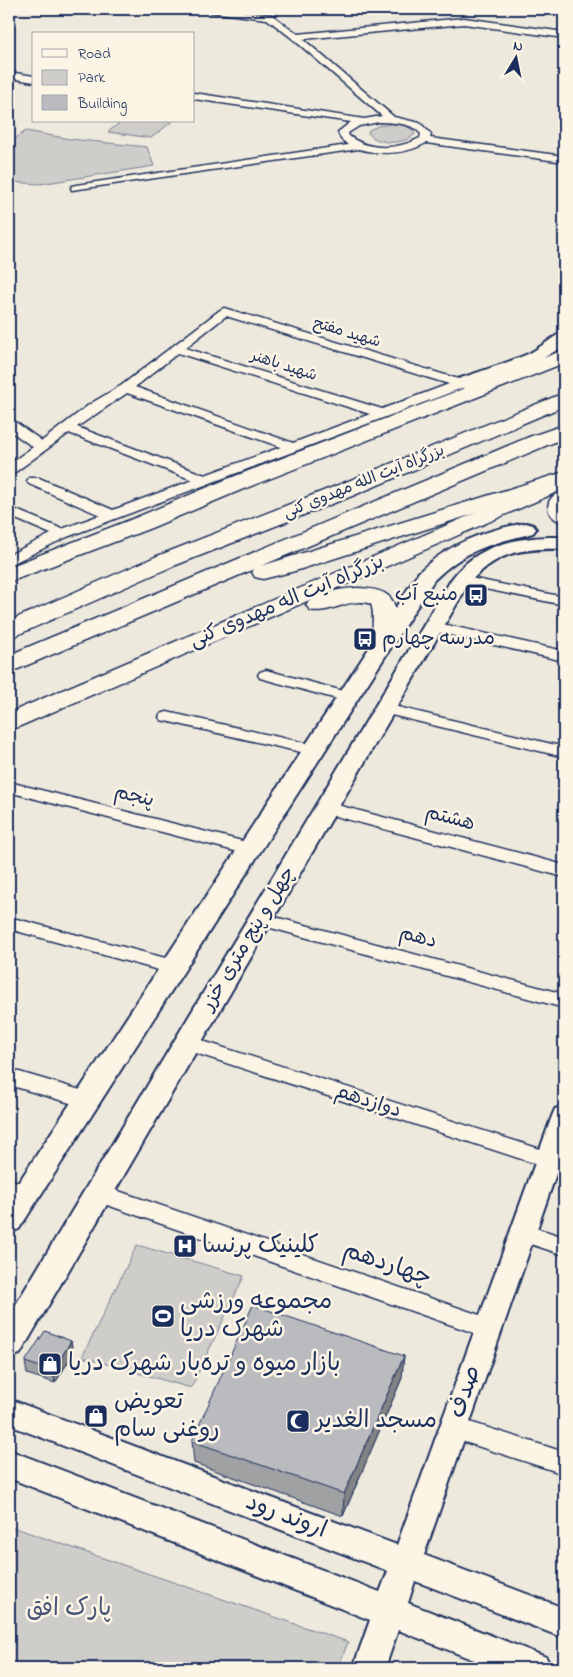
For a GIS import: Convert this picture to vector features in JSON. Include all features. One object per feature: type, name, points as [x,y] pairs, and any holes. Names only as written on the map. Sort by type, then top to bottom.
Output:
[{"type":"main road","points":[[9,575],[143,523],[490,379],[560,343],[564,337]]},
{"type":"main road","points":[[461,384],[490,379],[539,366],[564,356]]},
{"type":"main road","name":"بزرگراه آیت الله مهدوی کنی","points":[[163,562],[353,487],[564,399]]},
{"type":"main road","points":[[9,664],[536,441],[564,432]]},
{"type":"main road","points":[[184,590],[287,566],[564,479]]},
{"type":"main road","name":"بزرگراه آیت اله مهدوی کنی","points":[[9,722],[564,479]]},
{"type":"main road","points":[[564,497],[558,505],[558,509],[564,516]]},
{"type":"main road","points":[[9,1220],[18,1190],[87,1100],[426,576],[434,567],[454,552],[498,542],[528,529],[564,528]]},
{"type":"main road","points":[[498,542],[524,544],[564,543]]},
{"type":"main road","name":"چهل و پنج متری خزر","points":[[9,1344],[461,580],[498,542]]},
{"type":"main road","points":[[9,612],[163,562]]},
{"type":"main road","points":[[9,630],[163,562]]},
{"type":"main road","points":[[152,659],[342,596],[357,594],[371,596],[380,600],[384,610],[385,640]]},
{"type":"street","points":[[211,9],[269,17],[296,37],[392,120]]},
{"type":"street","points":[[296,37],[464,21],[564,34]]},
{"type":"street","points":[[9,68],[32,71]]},
{"type":"street","points":[[9,75],[32,79]]},
{"type":"street","points":[[195,96],[363,122],[392,120],[416,125],[426,134],[424,140],[418,144],[397,149],[383,150],[358,146],[349,142],[344,137],[343,132],[348,127],[363,122]]},
{"type":"street","points":[[195,103],[348,127]]},
{"type":"street","points":[[424,140],[564,159]]},
{"type":"street","points":[[76,188],[358,146]]},
{"type":"street","name":"شهید مفتح","points":[[178,349],[224,312],[461,384]]},
{"type":"street","points":[[9,470],[178,349]]},
{"type":"street","name":"شهید باهنر","points":[[178,349],[380,413]]},
{"type":"street","points":[[9,561],[62,534],[461,384]]},
{"type":"street","points":[[126,388],[293,447]]},
{"type":"street","points":[[9,424],[42,447]]},
{"type":"street","points":[[68,428],[205,480]]},
{"type":"street","points":[[34,481],[112,515]]},
{"type":"street","points":[[9,511],[62,534]]},
{"type":"street","points":[[461,580],[564,601]]},
{"type":"street","points":[[433,627],[564,656]]},
{"type":"street","points":[[266,675],[348,696]]},
{"type":"street","points":[[384,709],[564,752]]},
{"type":"street","points":[[167,717],[314,750]]},
{"type":"street","name":"پنجم","points":[[9,787],[250,849]]},
{"type":"street","name":"هشتم","points":[[326,808],[564,871]]},
{"type":"street","name":"دهم","points":[[260,919],[564,1001]]},
{"type":"street","points":[[9,923],[173,967]]},
{"type":"street","name":"دوازدهم","points":[[187,1043],[549,1160]]},
{"type":"street","points":[[9,1077],[87,1100]]},
{"type":"street","name":"صدف","points":[[369,1668],[564,1116]]},
{"type":"street","name":"چهاردهم","points":[[98,1193],[489,1328]]},
{"type":"street","points":[[523,1233],[564,1246]]},
{"type":"street","name":"اروند رود","points":[[9,1412],[564,1622]]},
{"type":"street","points":[[454,1428],[564,1463]]},
{"type":"street","points":[[9,1464],[535,1668]]},
{"type":"green space","points":[[121,122],[172,122],[151,138],[108,132]]},
{"type":"green space","points":[[392,124],[406,126],[414,131],[415,134],[405,140],[391,142],[378,140],[368,133],[369,130],[378,126]]},
{"type":"green space","points":[[26,131],[70,139],[147,147],[154,166],[40,184],[9,182],[9,143]]},
{"type":"green space","name":"مجموعه ورزشی شهرک دریا","points":[[137,1245],[244,1276],[191,1388],[82,1357]]},
{"type":"green space","name":"پارک افق","points":[[9,1528],[15,1528],[348,1642],[338,1668],[9,1668]]},
{"type":"building","name":"مسجد الغدیر","points":[[253,1305],[404,1356],[344,1494],[192,1441]]},
{"type":"building","points":[[45,1331],[71,1341],[53,1371],[25,1362]]},
{"type":"place","name":"منبع آب","points":[[476,595]]},
{"type":"place","name":"مدرسه چهارم","points":[[365,639]]},
{"type":"place","name":"کلینیک پرنسا","points":[[185,1246]]},
{"type":"place","name":"مجموعه ورزشی شهرک دریا","points":[[163,1316]]},
{"type":"place","name":"بازار میوه و تره‌بار شهرک دریا","points":[[50,1364]]},
{"type":"place","name":"تعویض روغنی سام","points":[[96,1416]]},
{"type":"place","name":"مسجد الغدیر","points":[[298,1421]]}]
